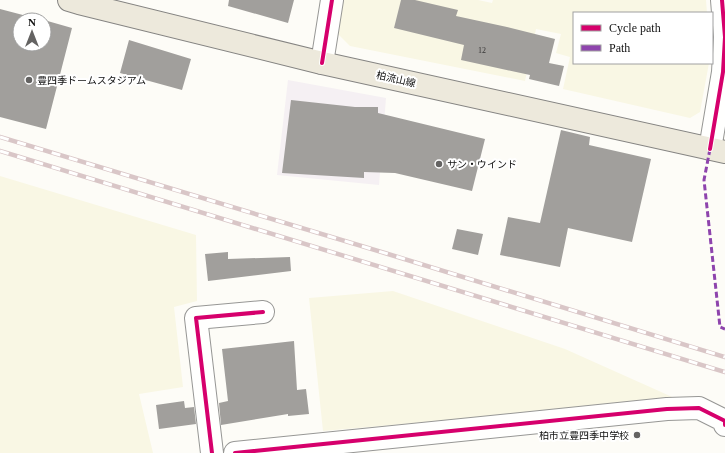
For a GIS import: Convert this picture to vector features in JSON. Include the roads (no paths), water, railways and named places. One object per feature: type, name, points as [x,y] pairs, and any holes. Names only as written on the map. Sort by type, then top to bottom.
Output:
[{"type":"main road","name":"柏流山線","points":[[68,0],[79,4],[322,63],[718,151]]},
{"type":"street","points":[[322,63],[332,0]]},
{"type":"street","points":[[718,151],[725,37],[722,0]]},
{"type":"street","points":[[212,453],[196,318],[263,312]]},
{"type":"street","points":[[235,453],[667,409],[699,408],[725,421],[725,425]]},
{"type":"railway","points":[[0,137],[725,357]]},
{"type":"railway","points":[[0,151],[725,372]]},
{"type":"place","name":"豊四季ドームスタジアム","points":[[29,80]]},
{"type":"place","name":"サン・ウインド","points":[[439,164]]},
{"type":"place","name":"柏市立豊四季中学校","points":[[637,435]]}]
